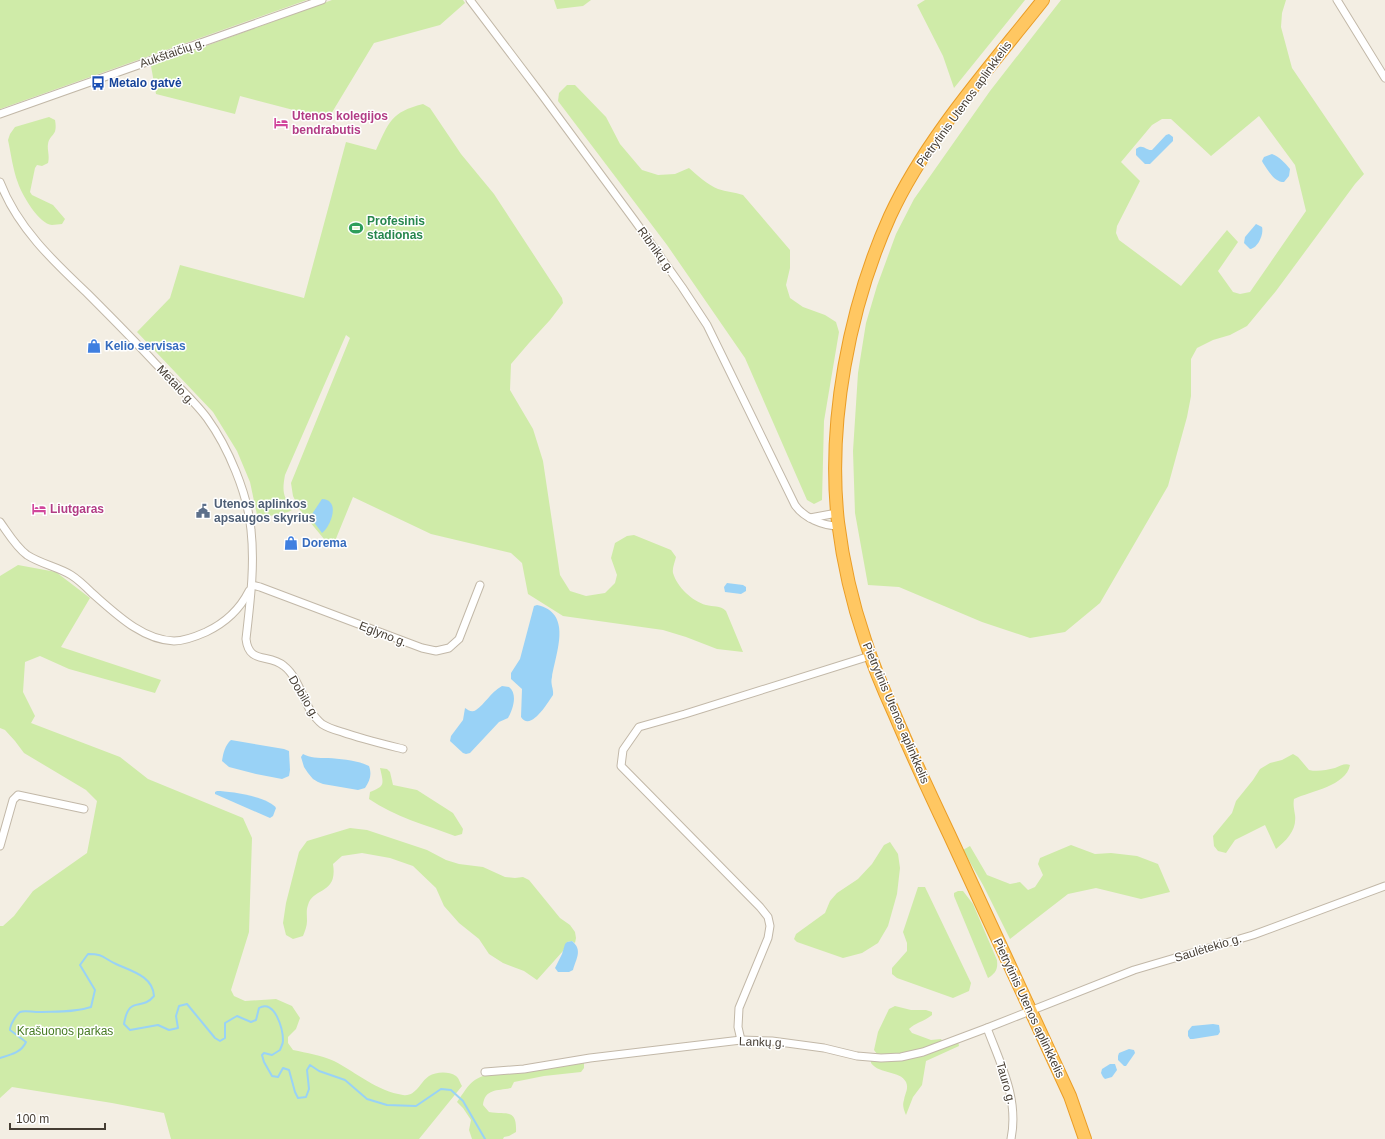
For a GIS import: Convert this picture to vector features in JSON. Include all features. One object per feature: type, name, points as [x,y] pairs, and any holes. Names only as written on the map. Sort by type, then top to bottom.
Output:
[{"type":"highway","name":"Pietrytinis Utenos aplinkkelis","points":[[1043,0],[958,108],[915,170],[891,214],[880,241],[860,298],[842,382],[837,447],[837,513],[850,590],[870,656],[926,785],[1070,1096],[1086,1139]]},
{"type":"street","name":"Aukštaičių g.","points":[[0,114],[322,0]]},
{"type":"street","name":"Ribnikų g.","points":[[470,0],[542,95],[682,287],[710,331],[799,512],[831,526],[839,526]]},
{"type":"street","points":[[1337,0],[1385,78]]},
{"type":"street","name":"Metalo g.","points":[[0,182],[16,215],[36,241],[193,402],[217,435],[233,466],[243,492],[252,533],[252,585]]},
{"type":"street","points":[[810,518],[837,513]]},
{"type":"street","points":[[0,522],[18,547],[27,555],[72,575],[107,606],[131,624],[154,638],[176,641],[198,636],[215,628],[244,602],[252,585]]},
{"type":"street","name":"Eglyno g.","points":[[252,585],[422,648],[436,651],[449,648],[459,639],[480,585]]},
{"type":"street","name":"Dobilo g.","points":[[252,585],[246,639],[247,647],[250,652],[254,655],[280,663],[286,667],[293,676],[312,713],[321,724],[353,736],[403,749]]},
{"type":"street","points":[[741,1040],[738,1027],[739,1008],[768,938],[770,926],[768,917],[760,907],[621,766],[623,750],[639,727],[870,656]]},
{"type":"street","points":[[0,846],[13,800],[18,795],[84,809]]},
{"type":"street","name":"Saulėtekio g.","points":[[1031,1010],[1046,1006],[1105,980],[1252,935],[1385,886]]},
{"type":"street","name":"Lankų g.","points":[[485,1072],[524,1069],[590,1058],[741,1040],[772,1041],[824,1048],[857,1056],[881,1058],[901,1057],[923,1052],[1031,1010]]},
{"type":"street","name":"Tauro g.","points":[[987,1028],[1009,1086],[1013,1109],[1013,1128],[1011,1139]]},
{"type":"green space","points":[[0,0],[307,0],[0,109]]},
{"type":"green space","points":[[332,0],[463,0],[465,3],[440,25],[374,43],[328,119],[240,96],[235,114],[156,94],[151,66]]},
{"type":"green space","points":[[554,0],[591,0],[583,6],[557,9]]},
{"type":"green space","points":[[925,0],[1025,0],[954,88],[943,56],[917,5]]},
{"type":"green space","points":[[1061,0],[1286,0],[1282,13],[1281,27],[1292,68],[1364,174],[1276,291],[1247,326],[1230,335],[1213,340],[1197,348],[1191,359],[1191,396],[1187,417],[1168,486],[1100,603],[1065,632],[1030,638],[982,622],[899,587],[868,585],[855,513],[853,451],[858,373],[866,323],[877,286],[896,234],[914,199],[990,91]],"holes":[[[1259,116],[1295,165],[1306,211],[1250,292],[1240,294],[1233,292],[1218,271],[1238,242],[1227,230],[1181,286],[1119,240],[1116,233],[1117,226],[1140,181],[1121,162],[1152,125],[1162,119],[1171,119],[1211,156]]]},
{"type":"green space","points":[[567,85],[575,85],[606,117],[620,144],[642,170],[658,175],[675,174],[689,168],[714,187],[743,195],[790,250],[790,268],[786,285],[790,298],[803,307],[825,315],[836,322],[839,332],[824,421],[822,500],[814,504],[807,500],[745,358],[667,245],[558,101],[559,93]]},
{"type":"green space","points":[[423,104],[430,108],[461,154],[494,194],[562,298],[563,303],[550,320],[511,364],[510,390],[533,429],[543,461],[560,575],[570,591],[586,596],[605,593],[615,583],[617,575],[611,558],[615,543],[627,536],[634,535],[671,550],[676,557],[673,573],[678,583],[690,597],[706,605],[716,606],[726,611],[743,652],[717,649],[663,630],[563,616],[528,594],[522,563],[511,553],[431,534],[353,497],[335,541],[324,539],[300,510],[293,496],[291,483],[350,338],[346,335],[285,475],[284,493],[292,510],[261,518],[257,515],[250,482],[237,451],[213,412],[137,332],[170,298],[180,265],[304,298],[346,142],[376,150],[388,125],[397,115],[412,107]]},
{"type":"green space","points":[[49,117],[55,120],[56,125],[55,132],[50,138],[48,144],[48,163],[42,166],[37,165],[35,168],[30,192],[32,195],[53,205],[65,219],[62,224],[52,225],[42,220],[23,194],[15,173],[8,140],[15,127]]},
{"type":"green space","name":"Krašuonos parkas","points":[[18,565],[56,572],[90,598],[61,647],[161,680],[155,693],[69,669],[40,656],[25,662],[23,692],[35,716],[31,723],[120,757],[148,779],[243,818],[252,838],[249,932],[231,990],[234,996],[245,1001],[276,999],[292,1006],[300,1018],[296,1029],[288,1037],[288,1043],[293,1050],[334,1061],[384,1090],[407,1095],[415,1091],[429,1076],[439,1073],[446,1073],[456,1076],[462,1086],[419,1139],[171,1139],[164,1113],[12,1087],[0,1098],[0,926],[3,926],[14,916],[33,891],[87,853],[97,801],[86,790],[24,753],[5,730],[0,728],[0,576]]},
{"type":"green space","points":[[1293,754],[1298,757],[1309,770],[1316,771],[1348,764],[1350,765],[1342,778],[1335,783],[1294,799],[1295,820],[1293,830],[1284,842],[1276,849],[1265,825],[1235,840],[1226,853],[1218,851],[1214,846],[1213,836],[1232,813],[1236,801],[1260,769],[1270,763],[1282,760]]},
{"type":"green space","points":[[380,768],[387,769],[390,772],[393,785],[417,790],[453,813],[463,829],[462,834],[455,836],[411,820],[389,811],[369,799],[370,792],[382,784],[383,781]]},
{"type":"green space","points":[[350,828],[367,830],[427,850],[446,860],[459,864],[483,867],[505,877],[523,877],[529,880],[560,918],[570,925],[575,932],[575,943],[572,941],[567,942],[563,951],[537,980],[524,971],[503,963],[489,954],[479,939],[459,923],[444,906],[436,888],[413,866],[390,858],[362,853],[342,856],[333,864],[334,874],[329,886],[315,895],[308,905],[307,925],[303,936],[293,939],[286,935],[283,923],[286,903],[299,852],[307,841]]},
{"type":"green space","points":[[890,842],[898,854],[900,868],[897,894],[888,926],[878,943],[862,953],[843,958],[797,942],[794,939],[796,934],[825,913],[830,901],[837,893],[858,879],[872,864],[884,845]]},
{"type":"green space","points":[[1071,845],[1095,854],[1111,853],[1137,856],[1158,864],[1170,892],[1141,899],[1096,888],[1068,894],[1010,939],[983,885],[963,850],[970,846],[987,875],[1010,884],[1020,882],[1028,890],[1035,887],[1043,875],[1038,864],[1040,858]]},
{"type":"green space","points":[[918,887],[925,887],[971,983],[969,991],[953,998],[897,978],[892,974],[892,968],[907,951],[907,943],[903,932]]},
{"type":"green space","points":[[963,891],[973,904],[997,960],[996,970],[988,978],[954,896],[954,893]]},
{"type":"green space","points":[[895,1006],[911,1010],[926,1010],[932,1012],[932,1015],[909,1029],[912,1033],[931,1040],[941,1039],[943,1042],[911,1052],[877,1054],[874,1050],[878,1032],[889,1009]]},
{"type":"green space","points":[[958,1041],[959,1046],[926,1061],[922,1085],[913,1097],[906,1115],[903,1104],[907,1089],[906,1082],[899,1076],[875,1067],[871,1063],[871,1060],[900,1061],[924,1055]]},
{"type":"green space","points":[[584,1063],[584,1068],[581,1072],[544,1076],[514,1082],[511,1088],[489,1093],[484,1100],[483,1105],[489,1112],[506,1113],[513,1116],[516,1124],[516,1132],[504,1137],[503,1139],[472,1139],[469,1130],[471,1120],[457,1102],[468,1086],[475,1080],[493,1073]]},
{"type":"water","points":[[1169,134],[1173,137],[1173,141],[1150,164],[1145,164],[1136,155],[1136,149],[1138,147],[1152,150],[1166,135]]},
{"type":"water","points":[[1272,154],[1280,158],[1290,169],[1289,176],[1284,182],[1274,178],[1262,161],[1264,157]]},
{"type":"water","points":[[1256,224],[1262,227],[1262,233],[1256,246],[1250,249],[1244,243],[1245,237]]},
{"type":"water","points":[[322,499],[328,500],[333,508],[331,519],[322,533],[310,517]]},
{"type":"water","points":[[727,583],[743,585],[746,587],[746,591],[741,594],[725,592],[724,587]]},
{"type":"water","points":[[537,605],[548,609],[555,616],[559,625],[559,645],[552,680],[553,695],[539,714],[530,721],[525,721],[521,717],[522,689],[511,679],[511,673],[520,659],[534,606]]},
{"type":"water","points":[[502,686],[509,687],[512,690],[514,698],[512,710],[508,718],[499,722],[470,753],[463,753],[450,741],[451,736],[463,720],[465,708],[475,711]]},
{"type":"water","points":[[231,740],[289,751],[289,776],[282,779],[229,767],[222,761],[226,747]]},
{"type":"water","points":[[303,754],[318,758],[344,759],[364,764],[369,766],[369,780],[365,788],[358,790],[323,784],[313,779],[304,767],[301,757]]},
{"type":"water","points":[[217,791],[240,793],[258,798],[272,804],[276,808],[273,816],[270,818],[215,794]]},
{"type":"water","points":[[572,941],[578,951],[573,970],[569,972],[558,972],[555,968],[565,944]]},
{"type":"water","points":[[1213,1024],[1219,1025],[1220,1032],[1218,1035],[1193,1039],[1190,1039],[1188,1036],[1188,1031],[1192,1026]]},
{"type":"water","points":[[1129,1049],[1134,1050],[1135,1053],[1126,1066],[1124,1066],[1118,1060],[1118,1056],[1119,1053]]},
{"type":"water","points":[[1110,1064],[1115,1064],[1117,1070],[1112,1077],[1105,1079],[1101,1073],[1102,1069]]},
{"type":"waterway","points":[[0,1058],[18,1051],[26,1042],[10,1030],[14,1020],[20,1012],[70,1011],[91,1007],[95,990],[80,965],[88,954],[97,955],[140,975],[150,984],[153,989],[154,996],[149,1001],[132,1006],[129,1009],[124,1024],[130,1030],[158,1025],[169,1030],[178,1028],[176,1016],[179,1006],[187,1004],[215,1038],[220,1041],[225,1038],[225,1023],[237,1016],[251,1022],[256,1020],[259,1008],[265,1006],[274,1011],[280,1023],[283,1042],[280,1050],[272,1055],[264,1053],[262,1055],[264,1062],[272,1076],[278,1077],[283,1068],[289,1070],[298,1098],[306,1097],[309,1089],[307,1070],[310,1065],[319,1071],[345,1080],[367,1099],[387,1105],[416,1106],[441,1089],[451,1090],[463,1101],[485,1139]]},
{"type":"place","name":"Metalo gatvė","points":[[98,83]]},
{"type":"place","name":"Utenos kolegijos bendrabutis","points":[[281,123]]},
{"type":"place","name":"Profesinis stadionas","points":[[356,228]]},
{"type":"place","name":"Kelio servisas","points":[[94,346]]},
{"type":"place","name":"Liutgaras","points":[[39,509]]},
{"type":"place","name":"Utenos aplinkos apsaugos skyrius","points":[[203,511]]},
{"type":"place","name":"Dorema","points":[[291,543]]}]
